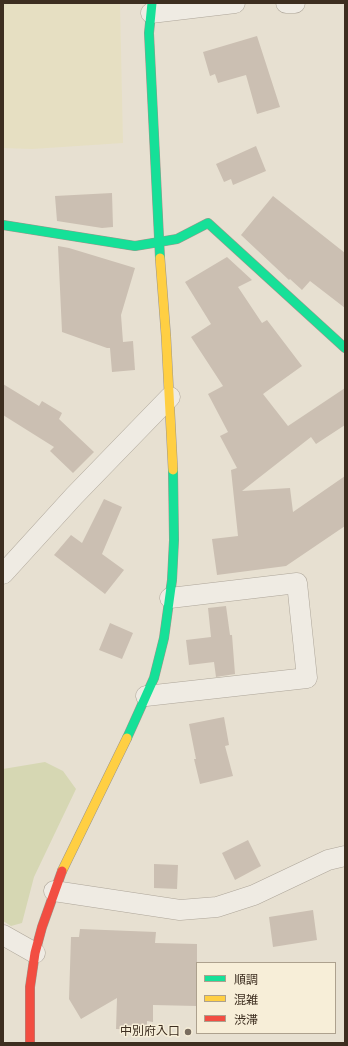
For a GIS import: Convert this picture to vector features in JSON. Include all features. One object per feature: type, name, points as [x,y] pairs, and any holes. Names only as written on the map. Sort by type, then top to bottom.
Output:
[{"type":"street","points":[[30,1043],[30,987],[35,953],[54,891],[65,863],[133,727],[154,678],[164,638],[170,598],[174,540],[173,455],[159,242],[149,33],[151,8],[235,3]]},
{"type":"street","points":[[286,3],[296,3]]},
{"type":"street","points":[[3,225],[136,246],[177,239],[208,224],[345,348]]},
{"type":"street","points":[[3,574],[74,496],[170,397]]},
{"type":"street","points":[[146,696],[307,678],[297,583],[170,598]]},
{"type":"street","points":[[54,891],[180,910],[217,907],[254,895],[328,860],[345,856]]},
{"type":"street","points":[[3,935],[35,953]]},
{"type":"shaded area","points":[[3,3],[120,3],[123,143],[32,149],[3,148]]},
{"type":"green space","points":[[45,762],[63,771],[76,789],[34,877],[22,923],[11,926],[3,921],[3,769]]},
{"type":"building","points":[[257,36],[280,107],[257,114],[246,75],[218,83],[215,74],[210,76],[203,52]]},
{"type":"building","points":[[256,146],[266,171],[233,185],[231,179],[224,182],[216,164]]},
{"type":"building","points":[[112,193],[113,227],[102,228],[57,221],[55,196]]},
{"type":"building","points":[[273,196],[345,253],[345,308],[310,281],[302,290],[290,279],[289,280],[241,235]]},
{"type":"building","points":[[58,246],[135,268],[121,315],[123,342],[133,341],[135,370],[112,372],[110,348],[62,332]]},
{"type":"building","points":[[227,257],[252,280],[238,287],[262,323],[267,320],[302,366],[263,394],[288,426],[345,388],[345,425],[316,444],[311,437],[242,491],[290,488],[293,512],[345,476],[345,526],[286,566],[217,575],[212,539],[238,536],[231,470],[237,468],[220,436],[228,432],[208,394],[223,386],[191,337],[211,324],[185,282]]},
{"type":"building","points":[[3,384],[39,406],[42,401],[62,413],[59,419],[94,452],[73,473],[50,451],[54,447],[3,415]]},
{"type":"building","points":[[104,499],[122,507],[102,554],[124,570],[105,594],[54,555],[71,535],[82,543]]},
{"type":"building","points":[[226,606],[230,635],[232,635],[235,674],[216,677],[214,662],[189,665],[186,640],[211,637],[208,608]]},
{"type":"building","points":[[110,623],[133,633],[122,659],[99,650]]},
{"type":"building","points":[[224,717],[229,745],[225,746],[233,776],[200,784],[194,759],[196,759],[189,724]]},
{"type":"building","points":[[248,840],[261,866],[235,880],[222,853]]},
{"type":"building","points":[[154,864],[178,865],[177,889],[154,888]]},
{"type":"building","points":[[313,910],[317,940],[273,947],[269,917]]},
{"type":"building","points":[[80,929],[156,932],[155,943],[197,944],[196,1006],[153,1005],[153,1022],[147,1021],[147,1030],[116,1029],[117,998],[81,1019],[69,999],[71,937],[79,937]]},
{"type":"traffic: fast","points":[[152,3],[149,33],[160,258]]},
{"type":"traffic: fast","points":[[3,225],[135,246],[177,239],[208,223],[345,348]]},
{"type":"traffic: fast","points":[[127,738],[154,678],[164,638],[172,580],[174,540],[173,470]]},
{"type":"traffic: slow","points":[[160,258],[166,336],[173,470]]},
{"type":"traffic: slow","points":[[62,871],[127,738]]},
{"type":"traffic: jam","points":[[30,1043],[30,987],[35,953],[42,927],[62,871]]},
{"type":"place","name":"中別府入口","points":[[188,1032]]}]
